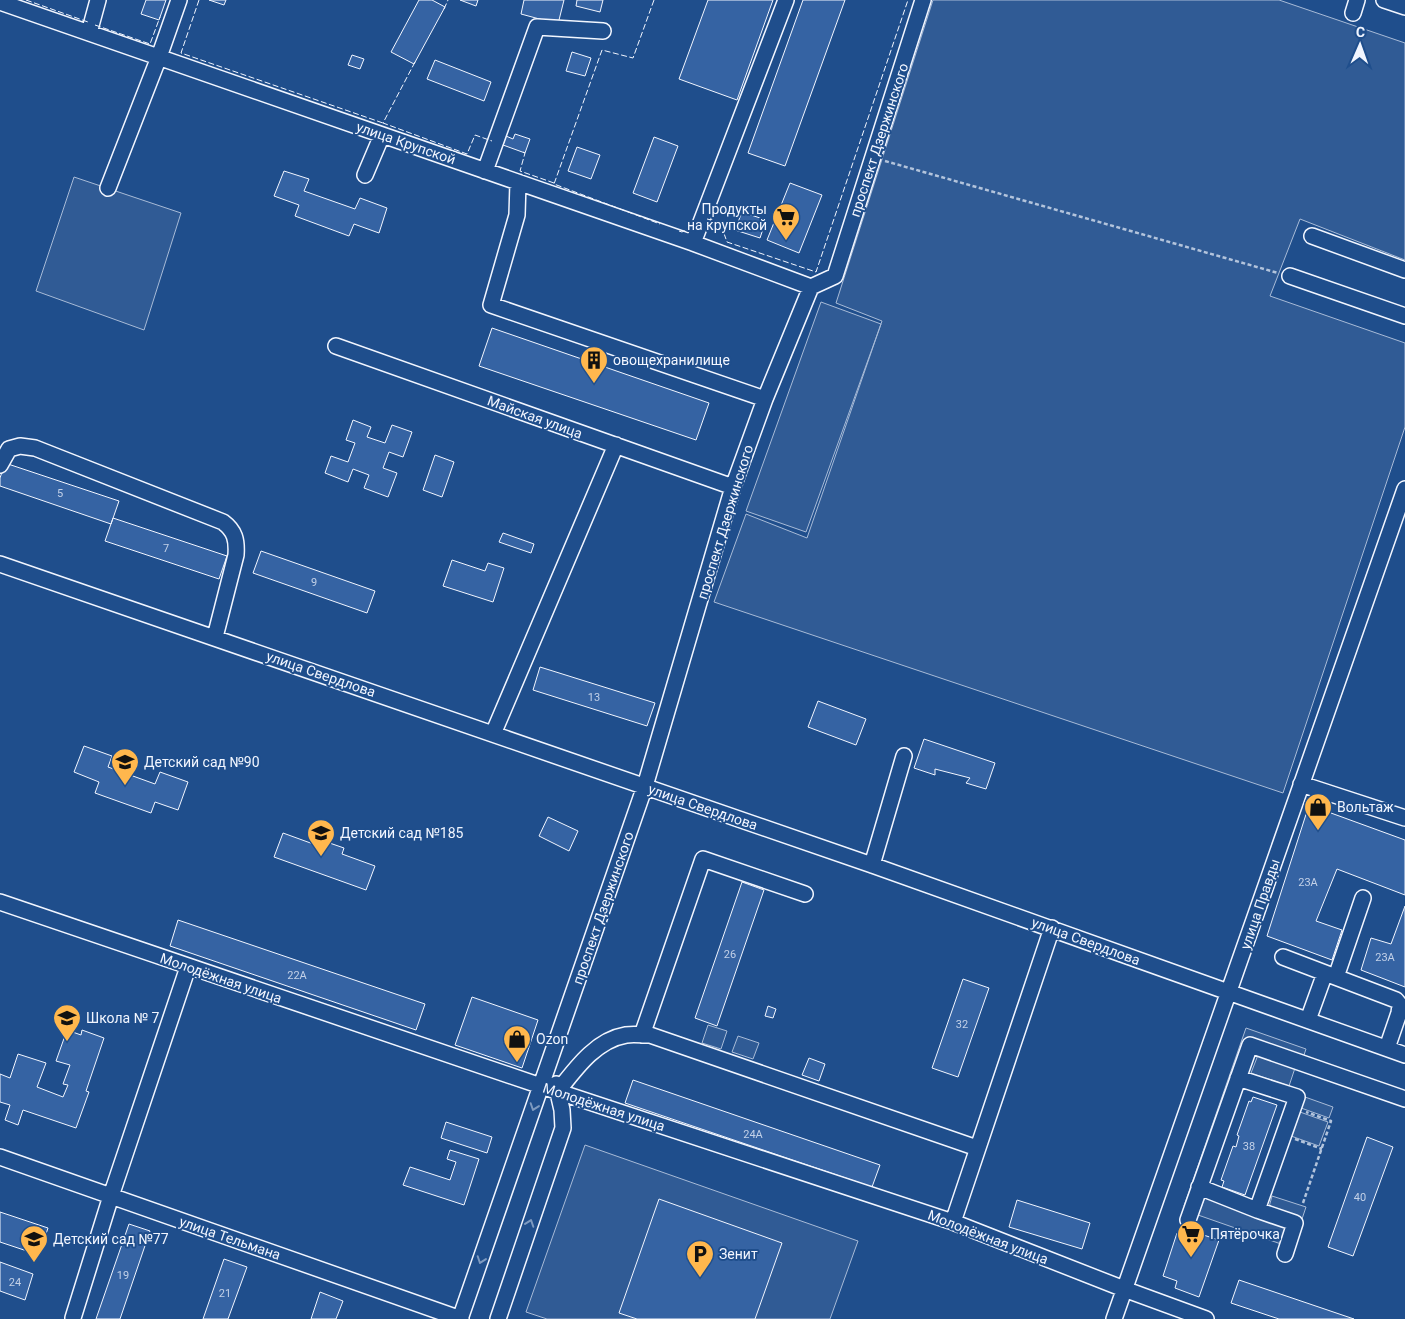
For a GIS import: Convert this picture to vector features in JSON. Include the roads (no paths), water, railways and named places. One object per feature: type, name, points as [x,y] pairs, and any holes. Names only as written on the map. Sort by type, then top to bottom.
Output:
[{"type":"street","points":[[89,33],[98,0]]},
{"type":"street","points":[[108,188],[179,0]]},
{"type":"street","points":[[693,243],[786,0]]},
{"type":"street","name":"проспект Дзержинского","points":[[461,1319],[645,786],[733,487],[765,399],[811,287],[835,276],[923,0]]},
{"type":"street","points":[[1384,0],[1405,7]]},
{"type":"street","name":"улица Крупской","points":[[0,2],[693,243],[811,287]]},
{"type":"street","points":[[485,171],[537,27],[603,31]]},
{"type":"street","points":[[365,175],[382,135]]},
{"type":"street","points":[[518,182],[517,215],[492,304],[765,399]]},
{"type":"street","points":[[1312,236],[1405,270]]},
{"type":"street","points":[[1290,276],[1405,316]]},
{"type":"street","name":"Майская улица","points":[[336,346],[733,487]]},
{"type":"street","points":[[0,465],[9,449],[20,446],[35,448],[223,522],[232,529],[237,542],[236,555],[215,637]]},
{"type":"street","points":[[493,734],[616,446]]},
{"type":"street","name":"улица Правды","points":[[1114,1319],[1405,489]]},
{"type":"street","name":"улица Свердлова","points":[[0,564],[872,865],[1405,1055]]},
{"type":"street","points":[[872,865],[904,756]]},
{"type":"street","points":[[1302,784],[1405,818]]},
{"type":"street","points":[[642,1035],[703,859],[805,894]]},
{"type":"street","points":[[1308,1020],[1331,975],[1363,898]]},
{"type":"street","name":"Молодёжная улица","points":[[0,902],[541,1086],[953,1222],[1206,1319]]},
{"type":"street","points":[[953,1222],[1052,928]]},
{"type":"street","points":[[1283,957],[1396,1000],[1400,1005],[1399,1013],[1387,1048]]},
{"type":"street","points":[[73,1318],[111,1196],[188,967]]},
{"type":"street","points":[[558,1091],[575,1070],[605,1041],[627,1034],[650,1035],[977,1148]]},
{"type":"street","points":[[1188,1220],[1250,1045],[1405,1099]]},
{"type":"street","points":[[498,1319],[563,1128],[562,1110],[549,1060]]},
{"type":"street","points":[[1238,1078],[1297,1097],[1257,1210]]},
{"type":"street","name":"улица Тельмана","points":[[0,1157],[461,1319]]},
{"type":"street","points":[[1199,1187],[1295,1223],[1285,1254]]},
{"type":"place","name":"Продукты на крупской","points":[[786,241]]},
{"type":"place","name":"овощехранилище","points":[[594,384]]},
{"type":"place","name":"Детский сад №90","points":[[125,786]]},
{"type":"place","name":"Вольтаж","points":[[1318,831]]},
{"type":"place","name":"Детский сад №185","points":[[321,857]]},
{"type":"place","name":"Школа № 7","points":[[67,1042]]},
{"type":"place","name":"Ozon","points":[[517,1063]]},
{"type":"place","name":"Пятёрочка","points":[[1191,1258]]},
{"type":"place","name":"Детский сад №77","points":[[34,1263]]},
{"type":"place","name":"Зенит","points":[[700,1278]]}]
